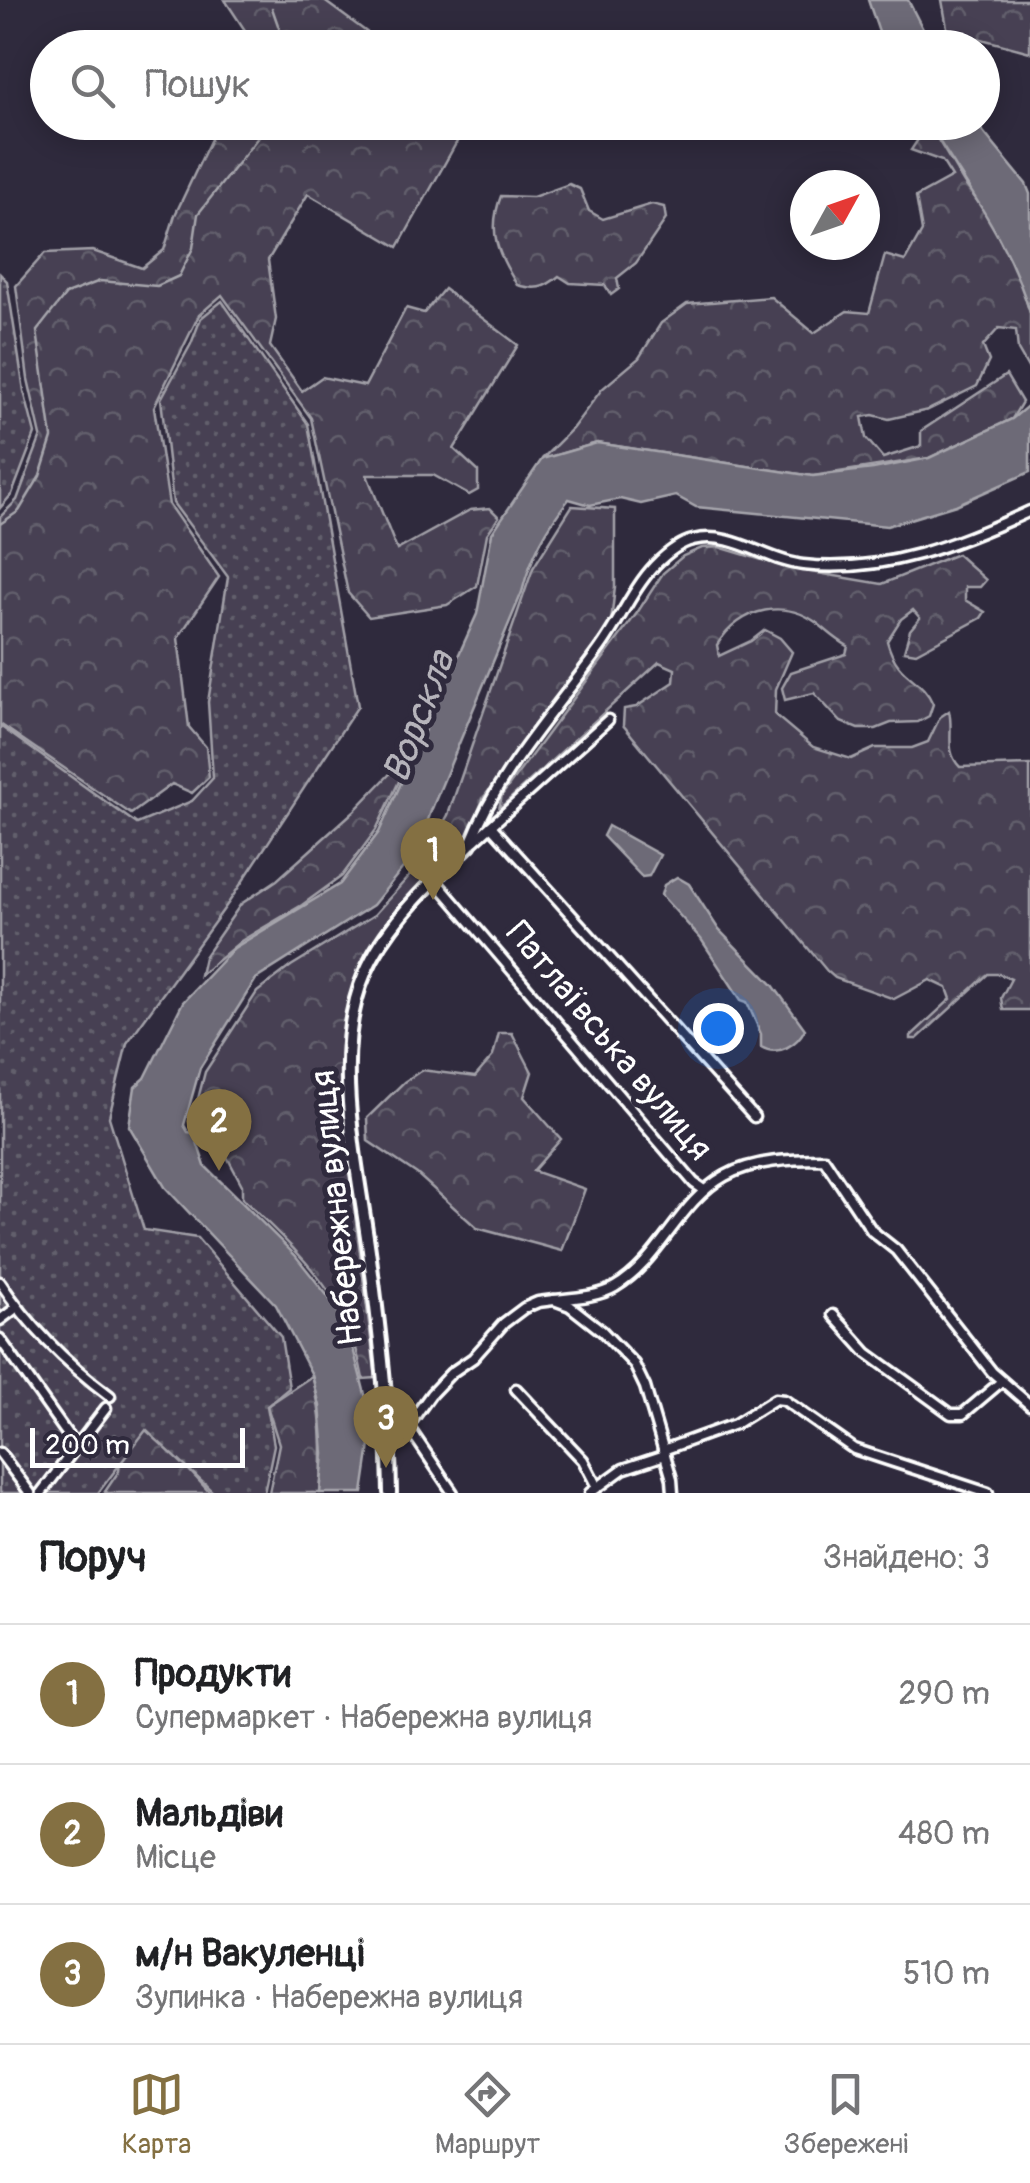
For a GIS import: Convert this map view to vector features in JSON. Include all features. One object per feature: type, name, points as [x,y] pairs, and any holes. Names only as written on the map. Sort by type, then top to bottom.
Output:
[{"type":"street","points":[[470,844],[490,798],[600,649],[652,568],[688,540],[723,540],[799,566],[836,566],[930,553],[1030,511]]},
{"type":"street","name":"Набережна вулиця","points":[[390,1493],[376,1306],[351,1114],[348,1047],[356,1000],[371,960],[434,879],[608,720]]},
{"type":"street","points":[[491,826],[754,1117]]},
{"type":"street","name":"Патлаївська вулиця","points":[[434,879],[694,1184],[704,1190]]},
{"type":"street","name":"Патлаївська вулиця","points":[[389,1452],[431,1394],[473,1358],[504,1323],[538,1302],[594,1294],[616,1286],[704,1190],[727,1174],[795,1159],[824,1159],[872,1232],[896,1250],[1002,1381],[1030,1405]]},
{"type":"street","points":[[0,1282],[16,1308],[72,1368],[110,1396]]},
{"type":"street","points":[[554,1300],[570,1306],[602,1330],[634,1364],[641,1376],[673,1493]]},
{"type":"street","points":[[0,1320],[16,1308]]},
{"type":"street","points":[[834,1315],[867,1353],[951,1414],[964,1414],[1002,1381]]},
{"type":"street","points":[[0,1339],[77,1448]]},
{"type":"street","points":[[516,1389],[583,1460],[594,1490],[623,1469],[735,1424],[775,1399],[784,1400],[854,1449],[988,1493]]},
{"type":"street","points":[[41,1493],[106,1408]]},
{"type":"street","points":[[408,1428],[453,1493]]},
{"type":"street","points":[[0,1453],[30,1493]]},
{"type":"green space","points":[[225,0],[323,0],[364,30],[245,30]]},
{"type":"green space","points":[[942,0],[1030,0],[1030,52],[1000,44],[1000,30],[947,30]]},
{"type":"green space","points":[[210,140],[458,140],[398,247],[308,194],[268,260],[276,319],[270,346],[302,391],[322,377],[365,386],[406,308],[424,313],[444,289],[518,345],[454,449],[478,471],[478,490],[469,495],[433,475],[367,475],[397,550],[470,510],[490,508],[499,517],[487,534],[477,586],[447,605],[369,617],[348,593],[311,418],[222,295],[199,315],[154,407],[169,505],[219,577],[178,638],[189,727],[206,747],[209,777],[192,793],[172,784],[131,814],[0,724],[0,517],[17,500],[41,436],[28,379],[16,286],[45,253],[93,251],[142,268],[164,250],[175,215]]},
{"type":"green space","points":[[918,140],[938,140],[990,218],[1017,270],[1030,313],[1030,371],[1018,350],[1016,330],[999,328],[983,346],[989,361],[977,386],[928,410],[889,419],[862,417],[866,438],[883,458],[921,446],[921,431],[1006,375],[1022,402],[1012,419],[929,458],[813,476],[597,443],[542,459],[572,429],[602,389],[639,358],[661,323],[687,304],[771,297],[814,333],[847,311],[869,313],[885,255],[905,261],[922,231],[916,197],[952,177],[942,161],[911,150]]},
{"type":"green space","points":[[569,184],[580,189],[589,211],[603,219],[652,204],[664,207],[666,219],[636,263],[617,278],[619,289],[611,295],[605,285],[570,283],[559,276],[539,287],[517,285],[500,253],[495,221],[501,196],[533,197]]},
{"type":"green space","points":[[0,274],[7,281],[24,391],[35,434],[12,494],[0,508]]},
{"type":"green space","points":[[222,301],[308,424],[358,706],[229,902],[127,1043],[109,1117],[144,1230],[197,1238],[281,1337],[289,1388],[267,1406],[274,1445],[264,1493],[214,1493],[146,1430],[98,1493],[0,1493],[0,726],[137,824],[192,801],[213,778],[208,702],[228,577],[173,503],[161,399],[201,318]]},
{"type":"green space","points":[[572,506],[615,509],[611,622],[484,797],[464,845],[375,945],[355,980],[341,1046],[343,1120],[376,1378],[363,1379],[351,1333],[331,1295],[304,1260],[242,1198],[242,1185],[217,1138],[191,1126],[205,1072],[257,992],[291,966],[374,915],[420,864],[448,815],[533,568]]},
{"type":"green space","points":[[719,547],[788,568],[882,584],[957,554],[986,580],[980,587],[965,587],[965,600],[985,612],[981,618],[916,653],[904,651],[910,630],[920,618],[913,610],[901,619],[887,641],[897,664],[933,704],[929,716],[918,722],[858,729],[841,722],[814,693],[785,700],[782,688],[791,672],[846,654],[848,646],[794,612],[779,609],[751,615],[738,622],[717,645],[719,656],[765,630],[780,638],[792,652],[776,689],[775,715],[813,747],[851,759],[875,748],[912,748],[928,742],[940,717],[949,711],[951,748],[960,767],[1030,765],[1030,1010],[1003,1010],[1001,998],[1011,979],[988,974],[917,1039],[911,1039],[951,999],[947,988],[930,980],[894,999],[835,978],[827,971],[623,725],[624,709],[636,707],[674,682],[675,669],[659,662],[499,809],[502,795],[663,573],[683,556],[702,548]]},
{"type":"green space","points":[[407,756],[410,758],[376,830],[342,876],[241,941],[200,975],[204,957],[241,904],[277,880],[354,811]]},
{"type":"green space","points":[[499,1033],[512,1033],[532,1072],[524,1097],[561,1139],[533,1171],[585,1189],[562,1251],[477,1228],[417,1174],[368,1141],[367,1118],[404,1082],[422,1070],[475,1077],[493,1056]]},
{"type":"green space","points":[[312,1376],[322,1434],[320,1493],[269,1493],[279,1444],[267,1406]]},
{"type":"green space","points":[[114,1402],[176,1456],[210,1493],[104,1493],[119,1471],[121,1449]]},
{"type":"shaded area","points":[[868,0],[908,0],[923,30],[878,30]]},
{"type":"shaded area","points":[[939,140],[990,140],[1026,184],[1030,194],[1030,313],[1010,261]]},
{"type":"shaded area","points":[[1030,404],[1030,472],[956,505],[887,526],[696,507],[676,496],[641,504],[620,499],[590,505],[569,499],[553,521],[535,554],[419,848],[373,905],[256,979],[200,1068],[184,1125],[194,1133],[205,1166],[295,1255],[334,1304],[350,1337],[373,1425],[363,1493],[320,1493],[324,1454],[320,1406],[312,1375],[276,1305],[165,1187],[129,1126],[135,1087],[145,1078],[183,1002],[234,948],[340,884],[379,832],[477,614],[492,533],[542,459],[597,443],[813,476],[929,458],[1012,419]]},
{"type":"shaded area","points":[[608,826],[660,855],[649,876],[642,877],[603,836]]},
{"type":"shaded area","points":[[677,877],[689,884],[719,930],[773,985],[805,1029],[792,1044],[774,1051],[761,1047],[761,1034],[747,1002],[741,1000],[701,939],[661,895],[664,885]]},
{"type":"waterway","points":[[272,8],[280,30]]},
{"type":"waterway","points":[[0,524],[19,511],[40,476],[52,438],[37,331],[66,294],[100,281],[157,286],[179,276],[193,248],[198,214],[256,140]]},
{"type":"place","name":"Продукти","points":[[433,900]]},
{"type":"place","name":"Мальдіви","points":[[219,1171]]},
{"type":"place","name":"м/н Вакуленці","points":[[386,1468]]},
{"type":"water label","name":"Ворскла","points":[[419,717]]}]
